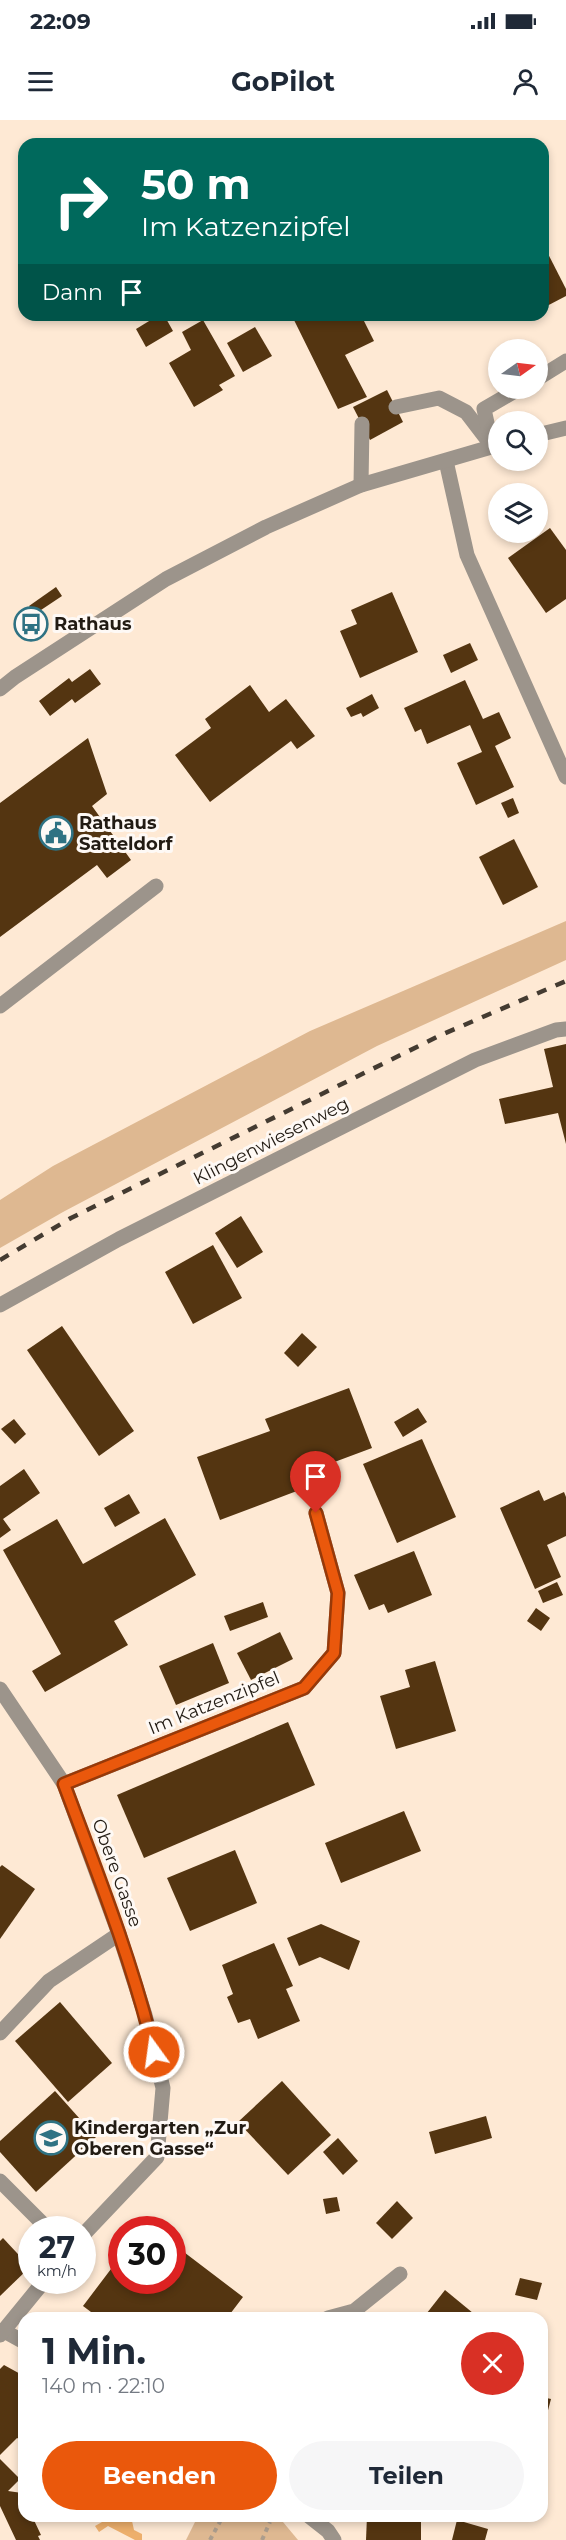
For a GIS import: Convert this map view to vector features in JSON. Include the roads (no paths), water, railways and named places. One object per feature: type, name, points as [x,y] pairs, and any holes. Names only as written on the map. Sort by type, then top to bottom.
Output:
[{"type":"street","points":[[548,372],[566,361]]},
{"type":"street","points":[[396,407],[439,398],[466,412],[488,437]]},
{"type":"street","points":[[488,422],[484,409],[501,399]]},
{"type":"street","points":[[361,485],[362,424]]},
{"type":"street","points":[[548,432],[566,428]]},
{"type":"street","points":[[0,689],[166,579],[266,527],[361,485],[488,447]]},
{"type":"street","points":[[446,461],[467,555],[566,777]]},
{"type":"street","points":[[0,1006],[156,886]]},
{"type":"street","name":"Klingenwiesenweg","points":[[0,1305],[119,1239],[475,1060],[556,1030],[566,1029]]},
{"type":"street","name":"Im Katzenzipfel","points":[[64,1784],[304,1688],[334,1653],[338,1593],[316,1513]]},
{"type":"street","name":"Obere Gasse","points":[[0,1689],[64,1784],[119,1934],[145,2015],[163,2088],[157,2157],[96,2221]]},
{"type":"street","points":[[0,2033],[50,1981],[119,1934]]},
{"type":"street","points":[[0,2181],[35,2216]]},
{"type":"street","points":[[350,2312],[400,2274]]},
{"type":"street","points":[[19,2312],[34,2294]]},
{"type":"street","points":[[18,2313],[2,2333],[18,2340]]},
{"type":"street","points":[[317,2522],[328,2531],[334,2540]]},
{"type":"railway","points":[[0,1260],[71,1218],[441,1035],[566,981]]},
{"type":"place","name":"Rathaus","points":[[31,624]]},
{"type":"place","name":"Rathaus Satteldorf","points":[[56,833]]},
{"type":"place","name":"Kindergarten „Zur Oberen Gasse“","points":[[51,2138]]}]
